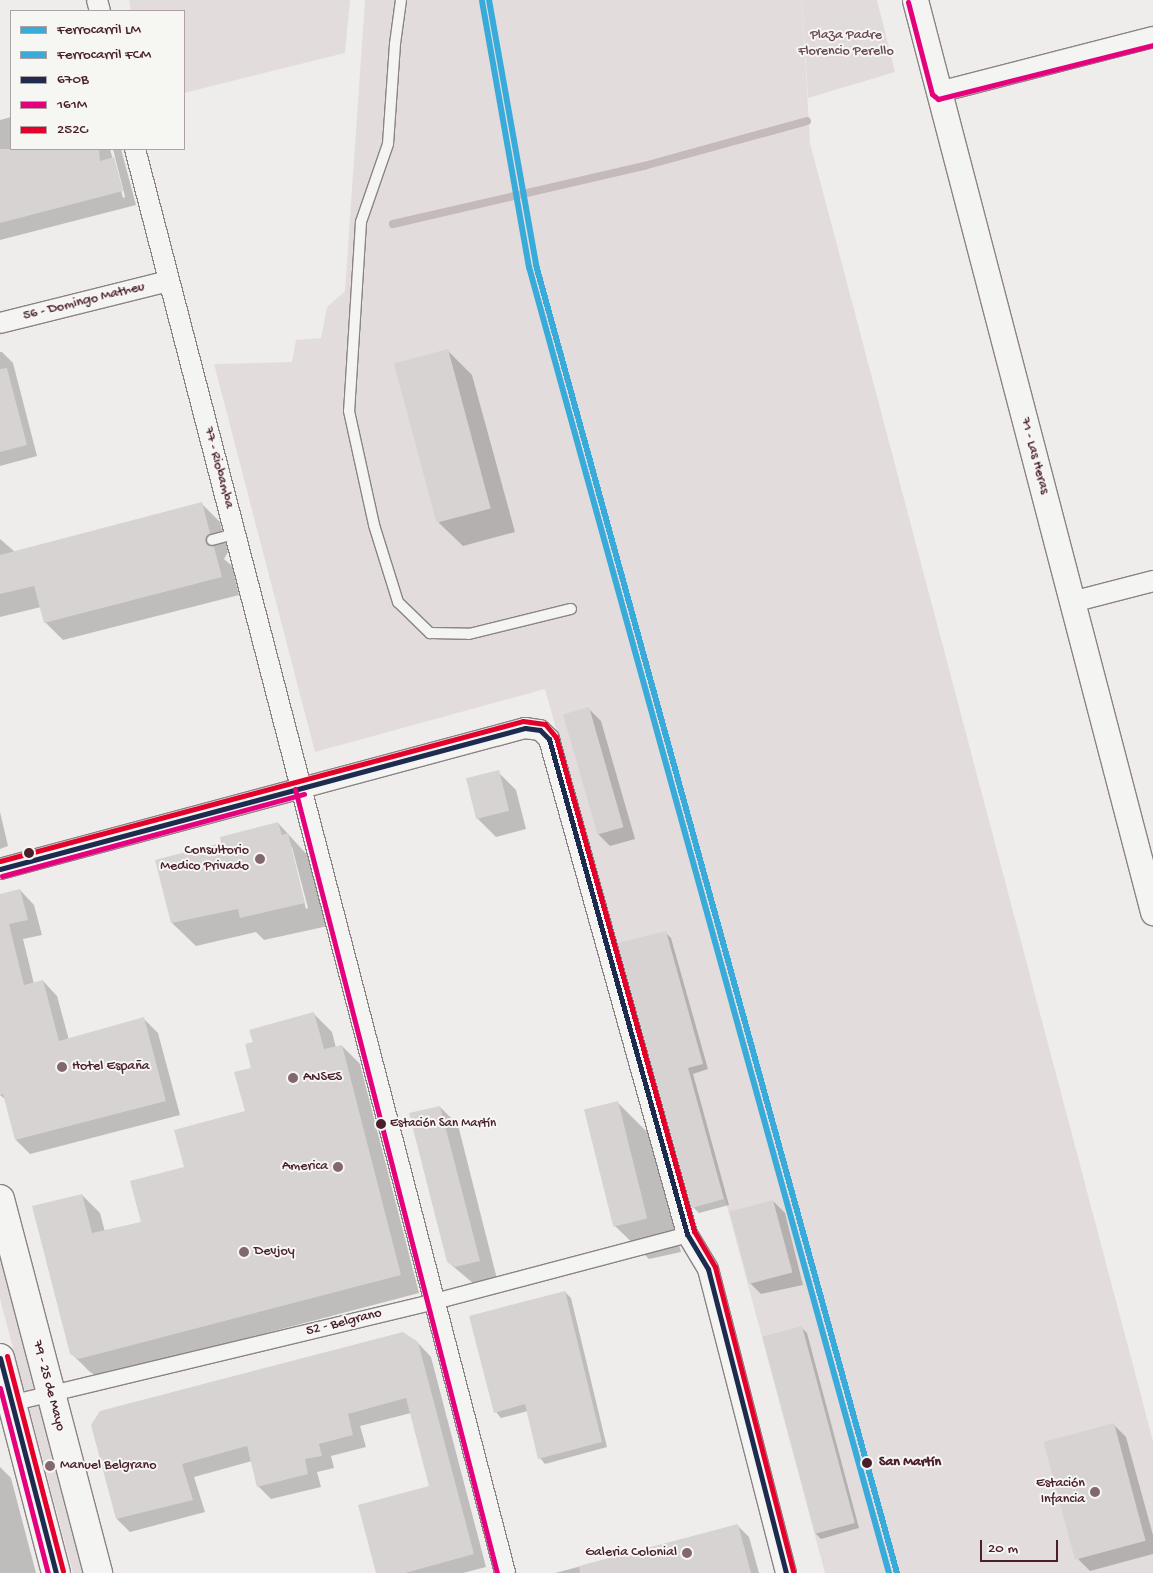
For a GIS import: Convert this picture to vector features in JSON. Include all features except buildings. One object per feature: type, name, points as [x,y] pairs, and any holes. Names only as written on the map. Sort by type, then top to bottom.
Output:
[{"type":"main road","name":"79 - 25 de Mayo","points":[[0,1199],[98,1573]]},
{"type":"main road","points":[[0,1358],[6,1405],[56,1573]]},
{"type":"street","name":"71 - Las Heras","points":[[915,0],[1153,912]]},
{"type":"street","points":[[939,92],[1153,37]]},
{"type":"street","name":"77 - Riobamba","points":[[135,150],[505,1573]]},
{"type":"street","name":"56 - Domingo Matheu","points":[[0,323],[168,281]]},
{"type":"street","points":[[1072,602],[1153,581]]},
{"type":"street","points":[[0,869],[524,728],[540,730],[549,739],[687,1234],[708,1269],[786,1573]]},
{"type":"street","name":"52 - Belgrano","points":[[6,1405],[434,1301],[687,1234]]},
{"type":"lane","points":[[401,0],[395,44],[388,144],[361,222],[349,411],[374,525],[398,602],[430,633],[469,634],[571,610]]},
{"type":"lane","points":[[212,540],[235,534]]},
{"type":"shaded area","points":[[129,0],[350,0],[345,53],[185,93],[185,10],[131,10]]},
{"type":"shaded area","points":[[365,0],[802,0],[810,143],[1153,1441],[1153,1573],[825,1573],[725,1199],[689,1208],[545,689],[315,752],[214,364],[292,362],[296,340],[321,338],[327,307],[345,291]]},
{"type":"green space","name":"Plaza Padre Florencio Perello","points":[[802,0],[877,0],[895,72],[808,98]]},
{"type":"green space","points":[[0,1252],[84,1573],[73,1573],[0,1299]]},
{"type":"waterway","points":[[393,224],[644,166],[807,121]]},
{"type":"rail line","name":"LM","points":[[489,0],[536,265],[897,1573]]},
{"type":"rail line","name":"FCM","points":[[482,1],[529,267],[889,1573]]},
{"type":"transit line","name":"161M","points":[[908,2],[932,94],[938,99],[1153,45]]},
{"type":"transit line","name":"252C","points":[[0,861],[523,721],[545,724],[556,737],[694,1231],[715,1267],[793,1571]]},
{"type":"transit line","name":"670B","points":[[0,869],[525,728],[540,730],[549,739]]},
{"type":"transit line","name":"670B","points":[[549,739],[687,1234],[708,1269],[786,1573]]},
{"type":"transit line","name":"161M","points":[[295,789],[497,1573]]},
{"type":"transit line","name":"161M","points":[[2,876],[304,794]]},
{"type":"transit line","name":"252C","points":[[7,1356],[63,1571]]},
{"type":"transit line","name":"670B","points":[[0,1358],[56,1573]]},
{"type":"transit line","name":"161M","points":[[0,1388],[48,1573]]},
{"type":"place","name":"Consultorio Medico Privado","points":[[260,859]]},
{"type":"place","name":"Hotel España","points":[[62,1067]]},
{"type":"place","name":"ANSES","points":[[293,1078]]},
{"type":"place","name":"Estación San Martín","points":[[381,1124]]},
{"type":"place","name":"America","points":[[338,1167]]},
{"type":"place","name":"Devjoy","points":[[244,1252]]},
{"type":"place","name":"San Martín","points":[[867,1463]]},
{"type":"place","name":"Manuel Belgrano","points":[[50,1466]]},
{"type":"place","name":"Estación Infancia","points":[[1095,1492]]},
{"type":"place","name":"Galeria Colonial","points":[[687,1553]]}]
